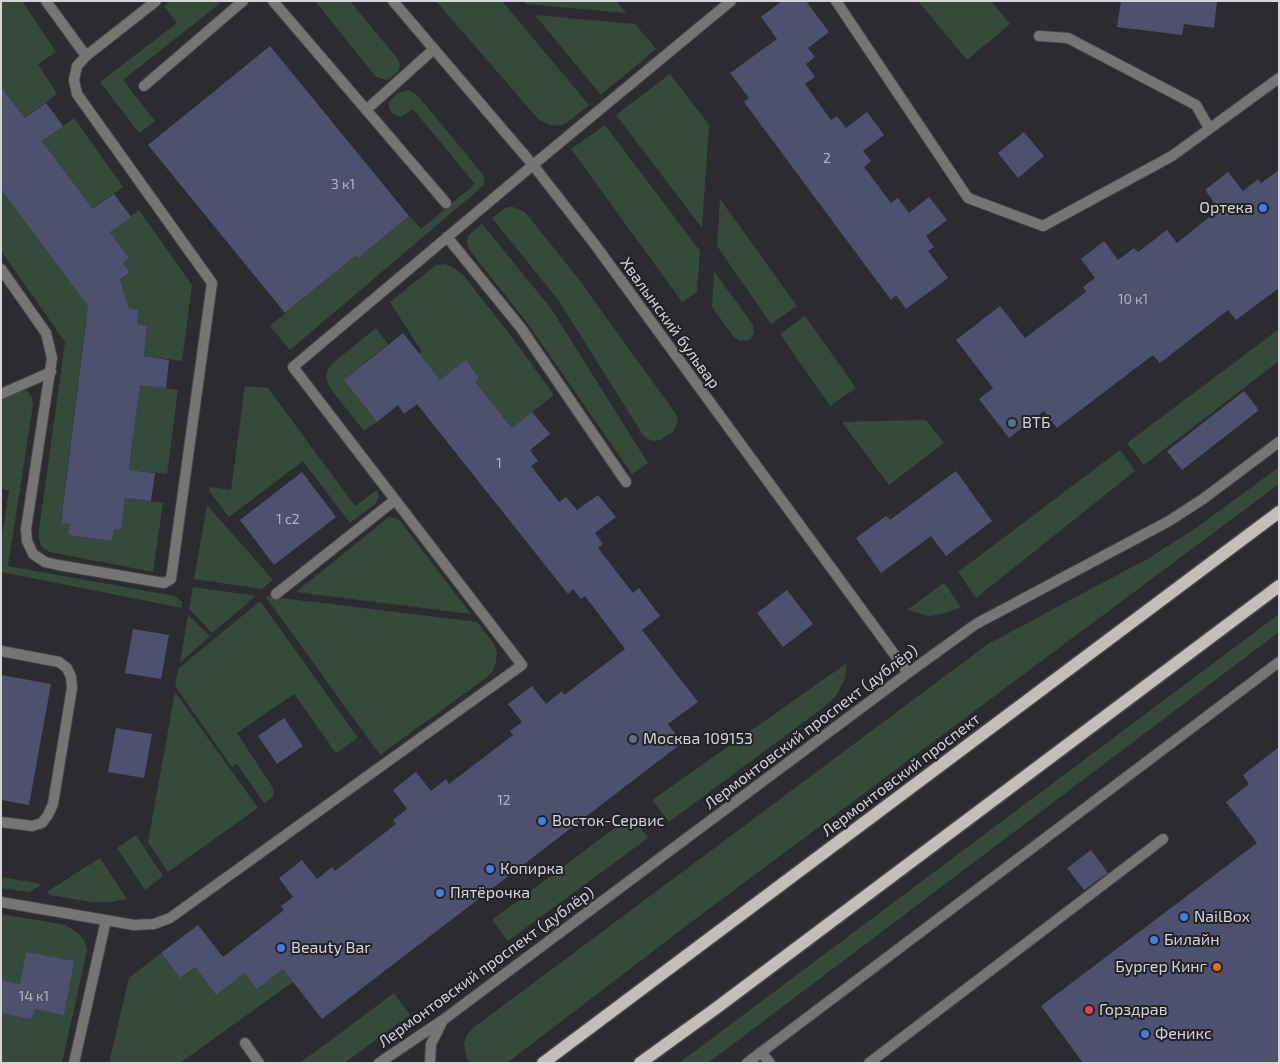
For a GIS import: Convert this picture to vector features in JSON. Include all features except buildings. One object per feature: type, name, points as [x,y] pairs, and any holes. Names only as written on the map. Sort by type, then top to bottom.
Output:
[{"type":"main road","name":"Лермонтовский проспект","points":[[543,1063],[1279,512]]},
{"type":"main road","points":[[640,1063],[1279,586]]},
{"type":"street","points":[[46,1],[86,56]]},
{"type":"street","points":[[1,269],[46,333],[52,358],[26,528],[27,541],[33,554],[45,562],[58,565],[164,583],[171,579],[212,283],[77,94],[74,80],[77,66],[86,56],[156,1]]},
{"type":"street","points":[[144,86],[244,1]]},
{"type":"street","points":[[273,1],[446,203]]},
{"type":"street","name":"Хвалынский бульвар","points":[[393,1],[533,165],[598,250],[908,673]]},
{"type":"street","points":[[1,902],[134,925],[154,924],[170,918],[522,665],[292,367],[731,1]]},
{"type":"street","points":[[836,1],[968,198],[1044,226],[1172,156],[1279,78]]},
{"type":"street","points":[[1039,36],[1068,38],[1196,105],[1209,128]]},
{"type":"street","points":[[366,110],[434,49]]},
{"type":"street","points":[[448,237],[521,328],[626,482]]},
{"type":"street","points":[[1,394],[51,372]]},
{"type":"street","name":"Лермонтовский проспект (дублёр)","points":[[379,1063],[443,1020],[976,624],[1169,521],[1203,499],[1279,442]]},
{"type":"street","points":[[276,594],[395,500]]},
{"type":"street","points":[[1,651],[59,662],[67,668],[71,677],[72,688],[53,804],[48,815],[42,823],[32,826],[1,822]]},
{"type":"street","points":[[747,1063],[1279,662]]},
{"type":"street","points":[[869,1063],[1163,839]]},
{"type":"street","points":[[74,1063],[106,920]]},
{"type":"street","points":[[430,1063],[431,1044],[443,1020]]},
{"type":"street","points":[[245,1043],[259,1063]]},
{"type":"street","points":[[761,1052],[770,1063]]},
{"type":"green space","points":[[1,1],[22,1],[56,52],[38,64],[57,94],[25,118],[6,93],[1,96]]},
{"type":"green space","points":[[171,1],[223,1],[123,80],[155,121],[139,133],[100,82],[177,23],[164,6]]},
{"type":"green space","points":[[315,1],[350,1],[398,59],[400,66],[397,73],[387,80],[376,77]]},
{"type":"green space","points":[[436,1],[502,1],[589,105],[568,122],[561,125],[552,126],[538,119]]},
{"type":"green space","points":[[523,1],[616,1],[626,13],[526,4]]},
{"type":"green space","points":[[918,1],[991,1],[1010,24],[967,60]]},
{"type":"green space","points":[[535,15],[635,24],[656,49],[601,95]]},
{"type":"green space","points":[[670,74],[709,125],[702,228],[616,115]]},
{"type":"green space","points":[[408,90],[418,96],[484,176],[484,185],[290,350],[270,326],[336,271],[350,248],[358,258],[409,216],[421,229],[475,184],[413,109],[401,117],[392,113],[389,108],[389,102],[398,93]]},
{"type":"green space","points":[[74,118],[123,187],[93,209],[42,141]]},
{"type":"green space","points":[[605,125],[700,251],[697,292],[682,302],[571,149]]},
{"type":"green space","points":[[1,189],[95,299],[86,320],[61,522],[70,524],[68,535],[112,541],[114,529],[121,530],[125,498],[163,503],[153,572],[50,552],[42,547],[39,539],[39,530],[65,342],[1,251]]},
{"type":"green space","points":[[720,199],[797,306],[771,324],[717,246]]},
{"type":"green space","points":[[507,207],[513,207],[525,212],[577,277],[676,414],[678,421],[673,432],[660,440],[654,441],[643,435],[559,301],[492,218]]},
{"type":"green space","points":[[139,210],[192,285],[182,361],[144,356],[147,326],[137,324],[125,309],[126,301],[123,289],[118,282],[130,272],[123,263],[129,258],[110,232]]},
{"type":"green space","points":[[482,224],[550,307],[648,463],[632,474],[528,324],[471,252],[467,244],[468,236]]},
{"type":"green space","points":[[445,264],[464,276],[554,395],[512,428],[503,416],[497,420],[470,386],[479,378],[466,361],[440,380],[419,354],[422,352],[390,302],[436,265]]},
{"type":"green space","points":[[714,271],[753,325],[754,333],[750,340],[740,341],[733,336],[712,307]]},
{"type":"green space","points":[[805,316],[856,388],[830,406],[780,334]]},
{"type":"green space","points":[[376,328],[388,344],[344,380],[377,422],[364,431],[333,392],[326,377],[328,369],[334,362]]},
{"type":"green space","points":[[1279,329],[1279,361],[1144,465],[1127,443]]},
{"type":"green space","points":[[140,384],[178,390],[167,474],[129,470],[133,439],[126,413]]},
{"type":"green space","points":[[245,386],[268,388],[355,506],[377,490],[379,497],[375,504],[350,523],[303,461],[229,517],[209,491],[210,487],[231,490]]},
{"type":"green space","points":[[21,391],[27,391],[32,397],[33,405],[8,566],[175,596],[182,602],[182,608],[1,572],[1,543],[9,491],[1,489],[1,400]]},
{"type":"green space","points":[[926,420],[944,443],[889,485],[842,422]]},
{"type":"green space","points":[[1120,450],[1135,471],[976,598],[958,572]]},
{"type":"green space","points":[[1279,467],[1279,484],[686,926],[507,1063],[470,1063],[467,1059],[464,1044],[467,1035],[473,1028],[988,644],[1149,558],[1196,528]]},
{"type":"green space","points":[[207,505],[273,580],[262,589],[194,579]]},
{"type":"green space","points":[[389,517],[400,521],[471,614],[296,592]]},
{"type":"green space","points":[[944,583],[961,607],[942,614],[929,616],[907,610]]},
{"type":"green space","points":[[193,587],[256,596],[212,633],[189,609]]},
{"type":"green space","points":[[265,596],[477,622],[494,644],[497,653],[493,671],[380,755]]},
{"type":"green space","points":[[260,601],[358,738],[336,753],[294,694],[237,733],[273,788],[273,797],[264,803],[237,764],[232,767],[175,686],[178,669]]},
{"type":"green space","points":[[1279,614],[1279,632],[708,1063],[679,1063]]},
{"type":"green space","points":[[188,615],[210,636],[180,663]]},
{"type":"green space","points":[[847,663],[845,678],[836,696],[824,707],[669,822],[652,800]]},
{"type":"green space","points":[[175,692],[258,808],[168,872],[148,842]]},
{"type":"green space","points":[[632,815],[648,838],[508,941],[492,920]]},
{"type":"green space","points":[[136,835],[163,876],[145,890],[117,848]]},
{"type":"green space","points":[[100,858],[127,899],[111,902],[92,902],[49,895],[48,891]]},
{"type":"green space","points":[[1,877],[42,884],[29,892],[1,888]]},
{"type":"green space","points":[[1,914],[66,925],[84,940],[87,949],[62,1063],[1,1063]]},
{"type":"green space","points":[[161,953],[180,978],[195,967],[216,995],[245,973],[283,969],[293,982],[180,1063],[109,1063],[129,978]]},
{"type":"green space","points":[[394,993],[410,1015],[345,1063],[300,1063]]},
{"type":"place","name":"Ортека","points":[[1263,208]]},
{"type":"place","name":"ВТБ","points":[[1012,423]]},
{"type":"place","name":"Москва 109153","points":[[633,739]]},
{"type":"place","name":"Восток-Сервис","points":[[542,821]]},
{"type":"place","name":"Копирка","points":[[490,869]]},
{"type":"place","name":"Пятёрочка","points":[[440,893]]},
{"type":"place","name":"NailBox","points":[[1184,917]]},
{"type":"place","name":"Билайн","points":[[1154,940]]},
{"type":"place","name":"Beauty Bar","points":[[281,948]]},
{"type":"place","name":"Бургер Кинг","points":[[1217,967]]},
{"type":"place","name":"Горздрав","points":[[1089,1010]]},
{"type":"place","name":"Феникс","points":[[1145,1034]]}]
